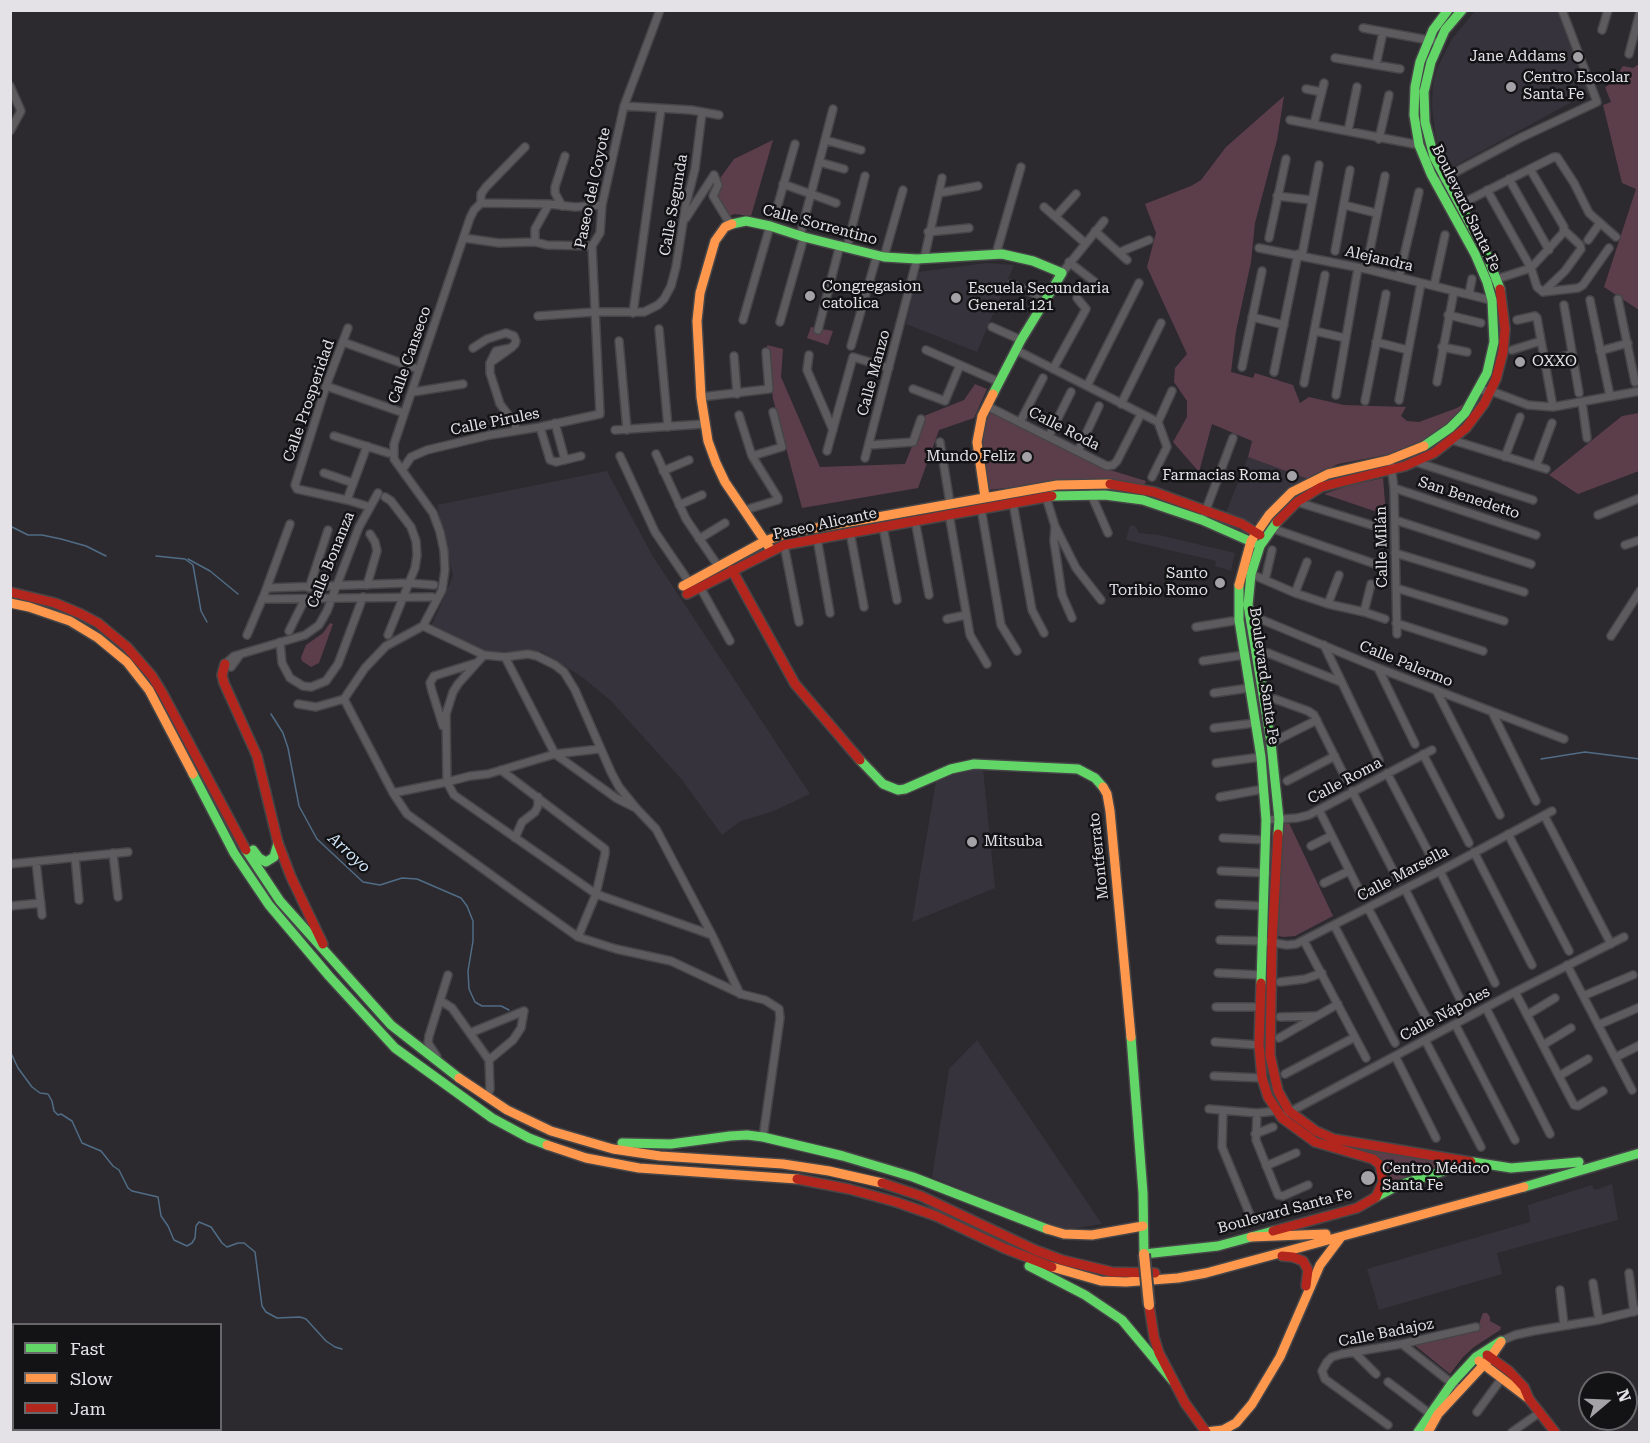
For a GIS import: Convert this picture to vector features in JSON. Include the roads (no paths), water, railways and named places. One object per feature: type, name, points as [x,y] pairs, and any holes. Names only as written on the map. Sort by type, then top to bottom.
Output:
[{"type":"main road","name":"Boulevard Santa Fe","points":[[1144,1254],[1218,1246],[1357,1208],[1376,1197],[1383,1182],[1380,1165],[1373,1159],[1340,1145],[1282,1113],[1268,1097],[1262,1078],[1259,1045],[1261,975],[1267,942],[1279,819],[1271,743],[1242,616],[1258,539],[1297,502],[1315,490],[1391,465],[1450,428],[1465,413],[1479,390],[1488,368],[1494,342],[1492,300],[1475,254],[1440,181],[1419,145],[1414,115],[1415,87],[1420,62],[1434,41],[1448,10]]},
{"type":"main road","name":"Boulevard Santa Fe","points":[[1282,1113],[1270,1055],[1264,906],[1266,820],[1261,756],[1244,655],[1241,572],[1258,539],[1285,499],[1306,483],[1329,474],[1416,462],[1452,440],[1476,416],[1491,392],[1503,352],[1504,305],[1497,279],[1459,205],[1440,181],[1429,141],[1424,108],[1426,79],[1434,41],[1462,10]]},
{"type":"main road","name":"Calle Sorrentino","points":[[730,224],[746,221],[772,221],[802,236],[881,256],[920,259],[996,254],[1014,256],[1062,273]]},
{"type":"main road","points":[[730,224],[715,241],[700,293],[696,321],[702,424],[725,482],[768,546]]},
{"type":"main road","points":[[984,504],[977,442],[981,422],[1018,345],[1062,273]]},
{"type":"main road","name":"Paseo Alicante","points":[[687,587],[718,566],[802,530],[984,504],[1070,484],[1109,484],[1204,515],[1242,524],[1258,539]]},
{"type":"main road","name":"Paseo Alicante","points":[[984,504],[1091,494],[1153,497]]},
{"type":"main road","name":"Paseo Alicante","points":[[687,587],[700,587],[732,570],[768,546],[883,527],[949,509]]},
{"type":"main road","name":"Montferrato","points":[[732,570],[795,684],[871,773],[890,788],[905,789],[951,769],[974,764],[1078,769],[1095,778],[1107,794],[1129,1014],[1149,1305],[1156,1344],[1173,1381]]},
{"type":"main road","points":[[10,592],[55,603],[81,614],[98,623],[127,647],[152,676],[163,694],[234,830],[280,901],[391,1025],[444,1068],[487,1097],[530,1121],[586,1142],[613,1149],[660,1156],[794,1165],[869,1179],[921,1196],[1053,1257],[1112,1272],[1178,1271],[1212,1264],[1640,1145]]},
{"type":"main road","points":[[10,603],[70,621],[98,638],[128,662],[149,690],[234,853],[269,905],[329,976],[395,1048],[492,1118],[539,1142],[586,1158],[639,1168],[803,1180],[865,1193],[936,1216],[1006,1249],[1065,1272],[1101,1281],[1126,1282],[1178,1278],[1273,1255],[1527,1186],[1640,1152]]},
{"type":"main road","name":"Calle Bonanza","points":[[228,666],[224,683],[257,756],[278,843],[291,878],[330,959]]},
{"type":"main road","points":[[234,830],[263,861],[271,861],[278,843]]},
{"type":"main road","points":[[586,1142],[671,1144],[730,1136],[763,1137],[843,1156],[913,1177],[1026,1222],[1064,1234],[1083,1236],[1143,1226]]},
{"type":"main road","name":"Boulevard Santa Fe","points":[[1340,1145],[1511,1168],[1579,1162]]},
{"type":"main road","points":[[1376,1197],[1399,1185],[1473,1162]]},
{"type":"main road","points":[[1251,1237],[1326,1234]]},
{"type":"main road","points":[[1238,1432],[1240,1421],[1280,1357],[1304,1299],[1325,1257],[1341,1237]]},
{"type":"main road","points":[[1006,1249],[1015,1258],[1085,1295],[1122,1320],[1173,1381],[1195,1419],[1206,1432],[1223,1430],[1240,1421]]},
{"type":"main road","points":[[1273,1255],[1293,1257],[1303,1261],[1308,1276],[1304,1299]]},
{"type":"main road","points":[[1423,1431],[1430,1413],[1501,1341]]},
{"type":"main road","points":[[1483,1358],[1502,1378],[1529,1399]]},
{"type":"main road","points":[[1483,1358],[1509,1371],[1524,1387],[1529,1399],[1555,1432]]},
{"type":"main road","points":[[1423,1431],[1438,1414],[1456,1386]]},
{"type":"street","name":"Paseo del Coyote","points":[[600,414],[592,246],[600,233],[602,205],[624,106],[660,10]]},
{"type":"street","points":[[1440,181],[1520,138],[1597,102],[1562,10]]},
{"type":"street","points":[[1602,30],[1608,10]]},
{"type":"street","points":[[1629,54],[1640,12]]},
{"type":"street","points":[[1363,28],[1434,41]]},
{"type":"street","points":[[1376,65],[1383,33]]},
{"type":"street","points":[[1335,58],[1400,69]]},
{"type":"street","points":[[1314,124],[1324,82]]},
{"type":"street","points":[[10,86],[21,111],[11,130]]},
{"type":"street","points":[[1348,131],[1357,87]]},
{"type":"street","points":[[1306,89],[1322,92]]},
{"type":"street","points":[[1379,139],[1389,95]]},
{"type":"street","points":[[624,106],[691,110],[719,115]]},
{"type":"street","points":[[538,316],[594,312],[633,313],[661,109]]},
{"type":"street","points":[[780,322],[833,109]]},
{"type":"street","name":"Calle Segunda","points":[[633,313],[652,308],[664,299],[671,286],[694,177],[702,113]]},
{"type":"street","points":[[1290,120],[1419,145]]},
{"type":"street","points":[[825,140],[861,150]]},
{"type":"street","points":[[743,320],[795,144]]},
{"type":"street","name":"Calle Canseco","points":[[423,626],[442,590],[445,570],[444,551],[433,513],[394,459],[394,444],[474,210],[481,203],[481,194],[525,147]]},
{"type":"street","points":[[562,206],[555,193],[555,187],[565,156]]},
{"type":"street","points":[[1459,205],[1557,157],[1574,183],[1589,213],[1616,237]]},
{"type":"street","points":[[1269,238],[1286,159]]},
{"type":"street","points":[[819,162],[844,169]]},
{"type":"street","points":[[1274,372],[1319,165]]},
{"type":"street","points":[[996,254],[1021,167]]},
{"type":"street","points":[[1530,169],[1564,230],[1580,245],[1581,249],[1565,272],[1543,292]]},
{"type":"street","points":[[1335,251],[1350,170]]},
{"type":"street","points":[[684,221],[714,175],[718,185],[713,196],[730,224]]},
{"type":"street","points":[[818,330],[865,176]]},
{"type":"street","points":[[1336,395],[1345,338],[1385,176]]},
{"type":"street","name":"Calle Manzo","points":[[866,458],[942,178]]},
{"type":"street","points":[[1509,179],[1549,250]]},
{"type":"street","points":[[783,184],[837,203]]},
{"type":"street","points":[[939,193],[978,186]]},
{"type":"street","points":[[851,346],[903,190]]},
{"type":"street","points":[[1487,190],[1531,268],[1536,287],[1543,292],[1578,288],[1609,248]]},
{"type":"street","points":[[1400,277],[1419,192]]},
{"type":"street","points":[[1056,216],[1077,194]]},
{"type":"street","points":[[1277,196],[1311,200]]},
{"type":"street","points":[[481,203],[549,204],[575,207],[602,205]]},
{"type":"street","points":[[535,242],[536,229],[549,204]]},
{"type":"street","points":[[1344,205],[1376,213]]},
{"type":"street","points":[[1044,207],[1085,243]]},
{"type":"street","points":[[1062,273],[1104,220]]},
{"type":"street","points":[[1588,240],[1600,223]]},
{"type":"street","points":[[928,232],[969,228]]},
{"type":"street","points":[[1497,279],[1531,268],[1564,230]]},
{"type":"street","points":[[1095,231],[1128,260]]},
{"type":"street","points":[[1434,286],[1445,235]]},
{"type":"street","points":[[464,238],[499,243],[535,242],[547,245],[592,246]]},
{"type":"street","points":[[1120,252],[1149,240]]},
{"type":"street","name":"Alejandra","points":[[1259,248],[1362,268],[1469,294],[1504,305]]},
{"type":"street","points":[[1069,262],[1105,290]]},
{"type":"street","points":[[1242,367],[1262,271]]},
{"type":"street","points":[[1304,383],[1325,274]]},
{"type":"street","points":[[1469,294],[1472,279]]},
{"type":"street","points":[[1087,386],[1139,283]]},
{"type":"street","points":[[1399,400],[1421,283]]},
{"type":"street","points":[[1011,284],[1045,298]]},
{"type":"street","points":[[1437,382],[1454,291]]},
{"type":"street","points":[[1365,401],[1386,294]]},
{"type":"street","points":[[1053,369],[1086,309],[1077,298]]},
{"type":"street","points":[[1618,299],[1635,382]]},
{"type":"street","points":[[1590,300],[1610,396]]},
{"type":"street","points":[[1564,305],[1580,393]]},
{"type":"street","points":[[1448,315],[1481,323]]},
{"type":"street","points":[[1517,320],[1536,316],[1553,408]]},
{"type":"street","points":[[1252,317],[1284,325]]},
{"type":"street","points":[[1121,404],[1161,323]]},
{"type":"street","points":[[992,327],[1053,369],[1158,422],[1167,445],[1152,477]]},
{"type":"street","name":"Calle Prosperidad","points":[[347,500],[297,489],[295,483],[326,386],[348,328]]},
{"type":"street","points":[[659,329],[668,427]]},
{"type":"street","points":[[1315,331],[1345,338]]},
{"type":"street","points":[[473,348],[487,339],[506,333],[514,336],[516,341],[511,348],[496,351],[490,363],[490,373],[500,404],[515,424],[516,430]]},
{"type":"street","points":[[619,341],[627,430]]},
{"type":"street","points":[[1512,350],[1541,341]]},
{"type":"street","points":[[343,342],[415,368]]},
{"type":"street","points":[[1376,342],[1408,350]]},
{"type":"street","points":[[1600,351],[1628,343]]},
{"type":"street","points":[[1442,347],[1467,352]]},
{"type":"street","points":[[926,350],[999,382]]},
{"type":"street","points":[[701,397],[769,389],[766,351]]},
{"type":"street","points":[[1545,361],[1572,354]]},
{"type":"street","points":[[809,355],[807,370],[833,430]]},
{"type":"street","points":[[734,356],[736,393]]},
{"type":"street","points":[[828,451],[853,357],[889,368]]},
{"type":"street","points":[[913,389],[945,401],[960,365]]},
{"type":"street","points":[[1020,422],[1043,378]]},
{"type":"street","points":[[412,392],[463,384]]},
{"type":"street","points":[[326,386],[401,412]]},
{"type":"street","points":[[1479,390],[1528,405],[1553,408],[1640,391]]},
{"type":"street","points":[[1158,422],[1172,391]]},
{"type":"street","points":[[1049,436],[1071,392]]},
{"type":"street","points":[[1582,402],[1587,438]]},
{"type":"street","name":"Calle Roda","points":[[987,406],[1107,466],[1117,461],[1141,414]]},
{"type":"street","points":[[1078,451],[1100,406]]},
{"type":"street","points":[[752,456],[782,447],[773,412]]},
{"type":"street","name":"Calle Pirules","points":[[403,469],[411,457],[418,453],[490,435],[600,414]]},
{"type":"street","points":[[739,415],[752,456],[778,499],[745,510]]},
{"type":"street","points":[[1504,457],[1520,417]]},
{"type":"street","points":[[869,445],[913,442],[921,419]]},
{"type":"street","points":[[555,423],[565,460]]},
{"type":"street","points":[[1536,466],[1552,423]]},
{"type":"street","points":[[615,430],[702,424]]},
{"type":"street","points":[[540,427],[550,460],[556,462],[581,456]]},
{"type":"street","points":[[334,436],[388,453]]},
{"type":"street","points":[[1204,515],[1233,438]]},
{"type":"street","points":[[1452,440],[1546,469]]},
{"type":"street","points":[[940,442],[971,639],[987,664]]},
{"type":"street","points":[[366,446],[347,500],[370,507]]},
{"type":"street","points":[[656,454],[680,505],[699,539],[718,566]]},
{"type":"street","points":[[620,456],[655,532],[687,587]]},
{"type":"street","points":[[663,471],[689,460]]},
{"type":"street","points":[[1416,462],[1533,500]]},
{"type":"street","name":"Calle Milán","points":[[1391,465],[1394,488],[1397,634]]},
{"type":"street","points":[[324,473],[353,483]]},
{"type":"street","name":"San Benedetto","points":[[1394,488],[1536,535]]},
{"type":"street","name":"Calle Bonanza","points":[[228,666],[239,656],[305,635],[324,618],[352,542],[378,493]]},
{"type":"street","points":[[1091,494],[1108,533]]},
{"type":"street","points":[[680,505],[702,495]]},
{"type":"street","points":[[385,497],[391,501],[411,527],[416,541],[415,568],[388,635]]},
{"type":"street","points":[[1046,497],[1055,526],[1078,571],[1101,600]]},
{"type":"street","points":[[1598,514],[1640,498]]},
{"type":"street","points":[[1297,502],[1381,528]]},
{"type":"street","points":[[1013,503],[1033,615],[1044,633]]},
{"type":"street","points":[[984,504],[1001,625],[1017,651]]},
{"type":"street","points":[[915,520],[929,595]]},
{"type":"street","points":[[1395,520],[1531,564]]},
{"type":"street","points":[[699,539],[725,523]]},
{"type":"street","points":[[247,634],[290,524]]},
{"type":"street","points":[[1055,526],[1054,541],[1062,595],[1072,618]]},
{"type":"street","points":[[883,527],[897,600]]},
{"type":"street","points":[[1271,528],[1381,566]]},
{"type":"street","points":[[310,585],[328,530]]},
{"type":"street","points":[[850,532],[864,607]]},
{"type":"street","points":[[368,585],[377,551],[370,534]]},
{"type":"street","points":[[817,538],[830,613]]},
{"type":"street","points":[[1625,545],[1640,540]]},
{"type":"street","points":[[784,545],[799,622]]},
{"type":"street","points":[[1265,580],[1272,550]]},
{"type":"street","points":[[1395,553],[1524,592]]},
{"type":"street","points":[[1295,593],[1307,562]]},
{"type":"street","points":[[1251,574],[1295,593],[1384,619]]},
{"type":"street","points":[[1328,604],[1339,575]]},
{"type":"street","points":[[264,594],[310,585],[408,583],[434,585]]},
{"type":"street","points":[[1364,612],[1371,584]]},
{"type":"street","points":[[700,587],[730,641]]},
{"type":"street","points":[[1396,588],[1504,621]]},
{"type":"street","points":[[1611,636],[1640,591]]},
{"type":"street","points":[[264,594],[305,598],[432,597]]},
{"type":"street","points":[[280,642],[282,663],[290,678],[303,686],[311,687],[326,681],[338,664],[363,597]]},
{"type":"street","points":[[289,631],[305,598]]},
{"type":"street","points":[[947,619],[966,615]]},
{"type":"street","points":[[1197,627],[1242,616]]},
{"type":"street","name":"Calle Palermo","points":[[1242,616],[1324,645],[1564,739]]},
{"type":"street","points":[[1396,623],[1483,651]]},
{"type":"street","points":[[298,704],[316,707],[344,699],[365,668],[386,646],[423,626],[484,655],[505,657],[528,654],[555,664],[564,672],[575,690],[599,749],[619,787],[656,829],[741,994]]},
{"type":"street","points":[[1324,645],[1379,760]]},
{"type":"street","points":[[1268,653],[1341,682]]},
{"type":"street","points":[[484,655],[458,684],[446,714],[447,782],[454,795],[596,894],[712,935]]},
{"type":"street","points":[[1203,661],[1244,655]]},
{"type":"street","points":[[505,657],[555,754],[616,798],[636,808]]},
{"type":"street","points":[[445,731],[430,683],[438,674],[478,662]]},
{"type":"street","points":[[1378,668],[1415,744]]},
{"type":"street","points":[[1214,693],[1250,688]]},
{"type":"street","points":[[1436,690],[1500,815]]},
{"type":"street","points":[[344,699],[393,793],[407,814],[578,937],[616,949],[671,961],[741,994],[765,1000],[774,1005],[780,1013],[763,1137]]},
{"type":"street","points":[[1275,699],[1308,711],[1317,720],[1346,779]]},
{"type":"street","points":[[1492,711],[1536,801]]},
{"type":"street","points":[[1271,743],[1317,720]]},
{"type":"street","points":[[1214,728],[1255,723]]},
{"type":"street","points":[[393,793],[501,770],[555,754],[599,749]]},
{"type":"street","name":"Calle Roma","points":[[1266,820],[1304,817],[1432,750]]},
{"type":"street","points":[[1423,754],[1469,843]]},
{"type":"street","points":[[1216,763],[1261,756]]},
{"type":"street","points":[[1287,781],[1335,756]]},
{"type":"street","points":[[501,770],[605,849],[596,894],[578,937]]},
{"type":"street","points":[[1387,773],[1432,859]]},
{"type":"street","points":[[1220,797],[1264,789]]},
{"type":"street","points":[[1352,791],[1398,880]]},
{"type":"street","points":[[515,838],[522,822],[535,812],[538,797]]},
{"type":"street","points":[[1319,810],[1362,896]]},
{"type":"street","name":"Calle Marsella","points":[[1220,940],[1292,945],[1304,941],[1548,813],[1611,944]]},
{"type":"street","points":[[1508,834],[1569,951]]},
{"type":"street","points":[[1311,846],[1331,836]]},
{"type":"street","points":[[1223,838],[1266,840]]},
{"type":"street","points":[[10,864],[128,852]]},
{"type":"street","points":[[1474,852],[1532,965]]},
{"type":"street","points":[[114,853],[118,897]]},
{"type":"street","points":[[75,858],[79,900]]},
{"type":"street","points":[[36,862],[42,915]]},
{"type":"street","points":[[1221,871],[1266,873]]},
{"type":"street","points":[[1324,883],[1349,871]]},
{"type":"street","points":[[1440,871],[1495,982]]},
{"type":"street","points":[[1405,890],[1460,999]]},
{"type":"street","points":[[10,906],[41,903]]},
{"type":"street","points":[[1219,904],[1264,906]]},
{"type":"street","points":[[1368,908],[1427,1019]]},
{"type":"street","points":[[1334,925],[1395,1043]]},
{"type":"street","name":"Calle Nápoles","points":[[1282,1113],[1567,965],[1624,938]]},
{"type":"street","points":[[1304,941],[1366,1058]]},
{"type":"street","points":[[1567,965],[1632,1090]]},
{"type":"street","points":[[1218,973],[1261,975]]},
{"type":"street","points":[[1280,982],[1305,979],[1322,973]]},
{"type":"street","points":[[444,1068],[428,1043],[448,975]]},
{"type":"street","points":[[1583,996],[1633,975]]},
{"type":"street","points":[[1515,992],[1576,1106],[1603,1091]]},
{"type":"street","points":[[1527,1014],[1555,998]]},
{"type":"street","points":[[441,1001],[452,1008],[489,1060],[487,1097]]},
{"type":"street","points":[[1279,1038],[1338,1004]]},
{"type":"street","points":[[1216,1007],[1261,1007]]},
{"type":"street","points":[[1598,1025],[1640,1007]]},
{"type":"street","points":[[1486,1008],[1550,1134]]},
{"type":"street","points":[[471,1033],[524,1011],[521,1028],[513,1040],[489,1060]]},
{"type":"street","points":[[1280,1017],[1318,1016]]},
{"type":"street","points":[[1455,1024],[1515,1140]]},
{"type":"street","points":[[1542,1045],[1571,1028]]},
{"type":"street","points":[[1285,1074],[1355,1037]]},
{"type":"street","points":[[1425,1040],[1481,1148]]},
{"type":"street","points":[[1215,1042],[1259,1045]]},
{"type":"street","points":[[1616,1058],[1639,1048]]},
{"type":"street","points":[[1395,1056],[1436,1138]]},
{"type":"street","points":[[1559,1076],[1587,1059]]},
{"type":"street","points":[[1214,1076],[1262,1078]]},
{"type":"street","points":[[1209,1109],[1282,1113]]},
{"type":"street","points":[[1223,1111],[1222,1147],[1250,1215]]},
{"type":"street","points":[[1257,1113],[1255,1134],[1279,1196],[1308,1185]]},
{"type":"street","points":[[1255,1134],[1273,1127]]},
{"type":"street","points":[[1266,1166],[1296,1153]]},
{"type":"street","points":[[1501,1341],[1515,1335],[1637,1311],[1629,1273]]},
{"type":"street","points":[[1593,1283],[1599,1320]]},
{"type":"street","points":[[1560,1290],[1564,1325]]},
{"type":"street","name":"Calle Badajoz","points":[[1388,1425],[1325,1379],[1322,1371],[1327,1362],[1332,1357],[1476,1328]]},
{"type":"street","points":[[1402,1344],[1456,1386]]},
{"type":"street","points":[[1354,1352],[1376,1374]]},
{"type":"street","points":[[1477,1412],[1502,1378]]},
{"type":"street","points":[[1388,1382],[1430,1413]]},
{"type":"street","points":[[1512,1432],[1539,1413]]},
{"type":"waterway","points":[[1030,494],[1067,489]]},
{"type":"waterway","points":[[1102,489],[1124,491]]},
{"type":"waterway","points":[[1138,494],[1144,495]]},
{"type":"waterway","points":[[980,504],[1023,496]]},
{"type":"waterway","points":[[898,519],[975,504]]},
{"type":"waterway","name":"Arroyo","points":[[10,526],[28,535],[42,535],[86,546],[106,556]]},
{"type":"waterway","points":[[803,535],[831,532]]},
{"type":"waterway","points":[[774,544],[798,536]]},
{"type":"waterway","points":[[750,556],[765,548]]},
{"type":"waterway","name":"Arroyo","points":[[156,556],[185,559],[193,565],[201,611],[207,622]]},
{"type":"waterway","points":[[188,559],[210,571],[238,594]]},
{"type":"waterway","name":"Arroyo","points":[[271,714],[283,733],[288,748],[299,806],[317,839],[363,882],[380,885],[402,878],[417,879],[461,898],[473,921],[473,941],[468,971],[469,989],[475,1002],[482,1006],[501,1006],[509,1010]]},
{"type":"waterway","points":[[1541,759],[1585,752],[1640,759]]},
{"type":"waterway","points":[[10,1051],[18,1068],[32,1087],[40,1093],[48,1094],[54,1111],[72,1121],[82,1143],[101,1151],[119,1170],[128,1188],[132,1191],[158,1197],[161,1216],[174,1240],[187,1246],[192,1243],[199,1222],[211,1227],[227,1247],[244,1243],[255,1252],[262,1306],[266,1312],[277,1318],[306,1319],[326,1341],[342,1349]]},
{"type":"place","name":"Jane Addams","points":[[1578,57]]},
{"type":"place","name":"Centro Escolar Santa Fe","points":[[1511,87]]},
{"type":"place","name":"Congregasion catolica","points":[[810,296]]},
{"type":"place","name":"Escuela Secundaria General 121","points":[[956,298]]},
{"type":"place","name":"OXXO","points":[[1520,362]]},
{"type":"place","name":"Mundo Feliz","points":[[1027,457]]},
{"type":"place","name":"Farmacias Roma","points":[[1292,476]]},
{"type":"place","name":"Santo Toribio Romo","points":[[1220,583]]},
{"type":"place","name":"Mitsuba","points":[[972,842]]},
{"type":"place","name":"Centro Médico Santa Fe","points":[[1368,1178]]}]
